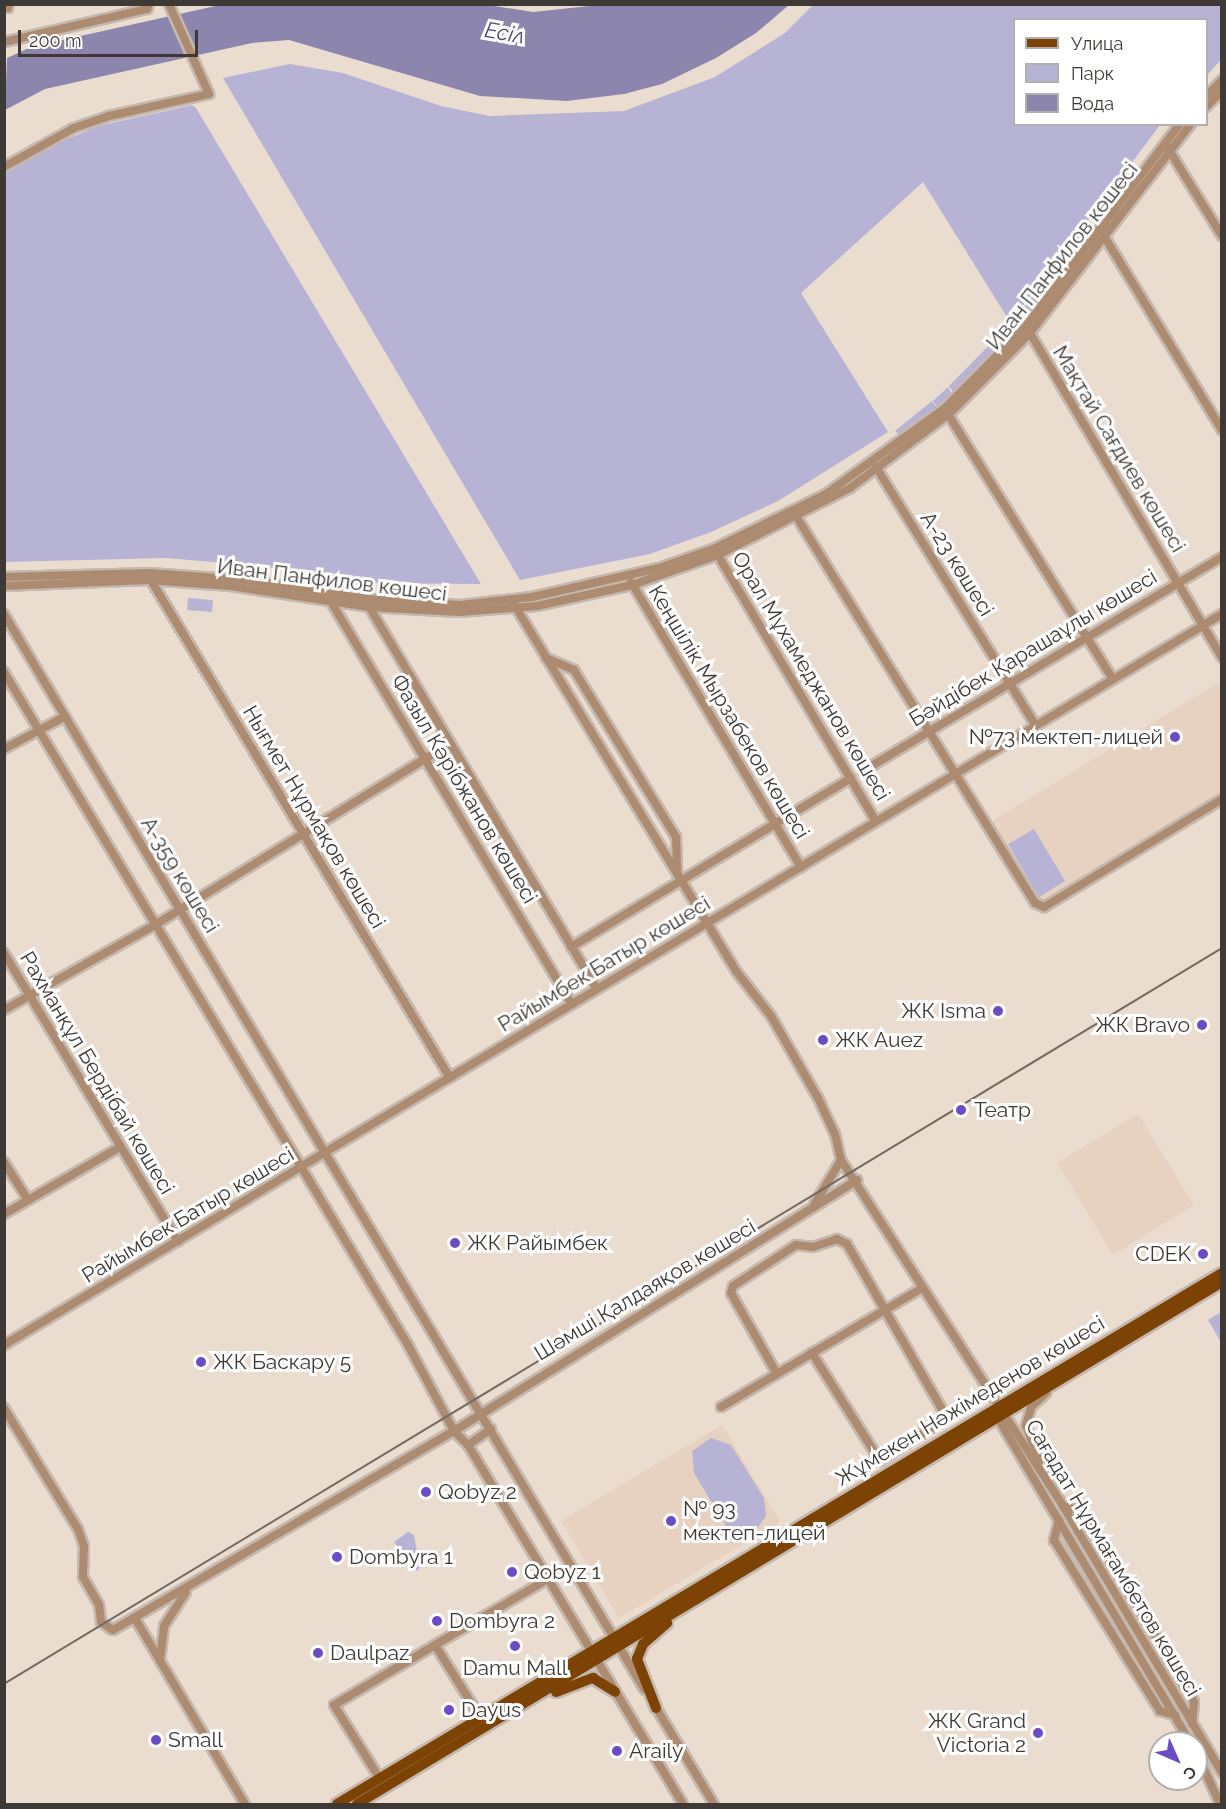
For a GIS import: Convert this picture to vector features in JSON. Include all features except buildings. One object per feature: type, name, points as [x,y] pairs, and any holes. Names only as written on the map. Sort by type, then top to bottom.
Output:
[{"type":"main road","name":"Жұмекен Нәжімеденов көшесі","points":[[616,1642],[681,1609],[1221,1273]]},
{"type":"main road","name":"Жұмекен Нәжімеденов көшесі","points":[[338,1804],[480,1717],[593,1656],[999,1412],[1076,1370],[1221,1282]]},
{"type":"main road","points":[[656,1708],[638,1652],[681,1609]]},
{"type":"main road","name":"Жұмекен Нәжімеденов көшесі","points":[[357,1804],[527,1702],[593,1656]]},
{"type":"main road","points":[[527,1702],[585,1678],[599,1680],[615,1692]]},
{"type":"street","points":[[4,42],[147,9],[149,4]]},
{"type":"street","points":[[4,167],[74,128],[109,116],[209,94],[169,4]]},
{"type":"street","points":[[1208,94],[1221,80]]},
{"type":"street","points":[[1208,105],[1221,91]]},
{"type":"street","name":"Иван Панфилов көшесі","points":[[947,412],[1026,326],[1166,146],[1179,126]]},
{"type":"street","name":"Иван Панфилов көшесі","points":[[1166,146],[1189,126]]},
{"type":"street","points":[[1166,146],[1221,236]]},
{"type":"street","points":[[1101,231],[1221,430]]},
{"type":"street","name":"Иван Панфилов көшесі","points":[[4,577],[149,576],[245,580],[368,603],[459,612],[517,609],[632,585],[716,552],[795,515],[875,466],[947,412],[1030,333],[1101,231]]},
{"type":"street","name":"Мақтай Сағдиев көшесі","points":[[1030,333],[1221,658]]},
{"type":"street","points":[[947,412],[1113,679]]},
{"type":"street","name":"А-23 көшесі","points":[[875,466],[1036,726]]},
{"type":"street","points":[[795,515],[953,776],[1035,903],[1044,907],[1221,799]]},
{"type":"street","name":"Иван Панфилов көшесі","points":[[368,603],[460,605],[512,601],[627,576],[716,552]]},
{"type":"street","name":"Орал Мұхамеджанов көшесі","points":[[716,552],[876,821]]},
{"type":"street","name":"Бәйдібек Қарашаұлы көшесі","points":[[863,771],[1221,557]]},
{"type":"street","name":"Иван Панфилов көшесі","points":[[4,586],[149,576]]},
{"type":"street","name":"Нығмет Нұрмақов көшесі","points":[[149,576],[450,1078]]},
{"type":"street","name":"Кеңшілік Мырзабеков көшесі","points":[[627,576],[801,867]]},
{"type":"street","name":"Фазыл Кәрібжанов көшесі","points":[[328,596],[427,758],[571,1003]]},
{"type":"street","points":[[512,601],[736,971],[771,1016],[818,1098],[835,1134],[841,1160],[812,1209]]},
{"type":"street","points":[[368,603],[449,744],[596,988]]},
{"type":"street","name":"А-359 көшесі","points":[[4,614],[714,1804]]},
{"type":"street","name":"Райымбек Батыр көшесі","points":[[4,1345],[327,1154],[571,1003],[1221,614]]},
{"type":"street","points":[[546,658],[574,670],[676,837],[679,877]]},
{"type":"street","points":[[4,672],[300,1169],[408,1345],[453,1431],[468,1445],[683,1804]]},
{"type":"street","points":[[4,749],[64,717]]},
{"type":"street","points":[[4,1011],[155,925],[179,908],[449,744]]},
{"type":"street","points":[[571,946],[679,877],[776,824],[851,778]]},
{"type":"street","name":"Рахманқұл Бердібай көшесі","points":[[4,953],[178,1242]]},
{"type":"street","points":[[4,1214],[120,1147]]},
{"type":"street","name":"Сағадат Нұрмағамбетов көшесі","points":[[841,1160],[857,1180],[869,1206],[999,1412],[1059,1520],[1184,1731]]},
{"type":"street","points":[[4,1162],[28,1200]]},
{"type":"street","name":"Шәмші Қалдаяқов көшесі","points":[[4,1408],[78,1529],[85,1555],[83,1577],[99,1605],[101,1622],[113,1630],[136,1620],[453,1431],[857,1180]]},
{"type":"street","points":[[777,1374],[732,1293],[740,1280],[796,1245],[813,1246],[837,1239],[847,1244],[948,1418],[889,1455],[877,1459],[812,1353]]},
{"type":"street","points":[[722,1407],[922,1288]]},
{"type":"street","points":[[1053,1492],[1026,1425],[1031,1407],[1039,1398],[1076,1370]]},
{"type":"street","name":"Сағадат Нұрмағамбетов көшесі","points":[[999,1412],[1063,1506],[1221,1772]]},
{"type":"street","points":[[468,1445],[491,1429]]},
{"type":"street","points":[[1063,1506],[1080,1511],[1188,1690],[1194,1702],[1192,1725]]},
{"type":"street","points":[[1059,1520],[1054,1540],[1160,1711],[1175,1715]]},
{"type":"street","points":[[380,1779],[334,1705],[548,1580]]},
{"type":"street","points":[[160,1662],[164,1626],[188,1588]]},
{"type":"street","points":[[136,1620],[244,1804]]},
{"type":"street","points":[[435,1645],[480,1717]]},
{"type":"street","points":[[1208,1774],[1221,1796]]},
{"type":"street","points":[[1208,1778],[1220,1804]]},
{"type":"shaded area","name":"№73 мектеп-лицей","points":[[1221,681],[1221,793],[1040,903],[989,823]]},
{"type":"shaded area","points":[[1138,1114],[1194,1205],[1113,1255],[1057,1163]]},
{"type":"shaded area","name":"№ 93 мектеп-лицей","points":[[722,1425],[780,1522],[619,1618],[561,1521]]},
{"type":"green space","points":[[813,5],[1221,5],[1221,60],[1208,74],[1208,18],[1013,18],[1013,126],[1159,126],[1081,230],[1086,237],[1073,254],[1068,254],[1031,311],[1029,313],[1024,307],[1075,239],[1010,322],[923,182],[801,293],[888,432],[778,501],[711,532],[650,554],[520,580],[223,78],[290,64],[343,73],[441,106],[489,116],[624,111],[715,77],[785,33]]},
{"type":"green space","points":[[192,105],[196,108],[481,584],[365,583],[260,566],[166,558],[5,562],[5,174],[42,150],[98,126]]},
{"type":"green space","points":[[1024,308],[1028,315],[1015,331],[1010,324]]},
{"type":"green space","points":[[1009,325],[1013,332],[954,393],[949,386]]},
{"type":"green space","points":[[948,387],[952,394],[937,407],[933,401]]},
{"type":"green space","points":[[932,401],[937,408],[903,435],[895,431]]},
{"type":"green space","points":[[188,598],[213,600],[212,612],[187,610]]},
{"type":"green space","points":[[1034,829],[1065,881],[1039,897],[1008,844]]},
{"type":"green space","points":[[1221,1312],[1221,1342],[1208,1320]]},
{"type":"green space","points":[[711,1438],[731,1445],[764,1498],[766,1516],[755,1531],[741,1534],[728,1529],[694,1473],[692,1451]]},
{"type":"green space","points":[[408,1532],[414,1535],[417,1552],[426,1561],[417,1571],[394,1542]]},
{"type":"water","name":"Есіл","points":[[482,4],[533,12],[608,4],[789,5],[756,33],[716,58],[662,84],[624,94],[567,101],[480,96],[289,40],[252,43],[45,89],[5,110],[7,58],[31,47],[220,5]]},
{"type":"tram line","points":[[4,1684],[1222,948]]},
{"type":"place","name":"№73 мектеп-лицей","points":[[1175,737]]},
{"type":"place","name":"ЖК Isma","points":[[998,1011]]},
{"type":"place","name":"ЖК Bravo","points":[[1202,1025]]},
{"type":"place","name":"ЖК Auez","points":[[823,1040]]},
{"type":"place","name":"Театр","points":[[961,1110]]},
{"type":"place","name":"ЖК Райымбек","points":[[455,1243]]},
{"type":"place","name":"CDEK","points":[[1203,1254]]},
{"type":"place","name":"ЖК Баскару 5","points":[[201,1362]]},
{"type":"place","name":"Qobyz 2","points":[[426,1492]]},
{"type":"place","name":"№ 93 мектеп-лицей","points":[[671,1521]]},
{"type":"place","name":"Dombyra 1","points":[[337,1557]]},
{"type":"place","name":"Qobyz 1","points":[[512,1572]]},
{"type":"place","name":"Dombyra 2","points":[[437,1621]]},
{"type":"place","name":"Damu Mall","points":[[515,1646]]},
{"type":"place","name":"Daulpaz","points":[[318,1653]]},
{"type":"place","name":"Dayus","points":[[449,1710]]},
{"type":"place","name":"ЖК Grand Victoria 2","points":[[1038,1733]]},
{"type":"place","name":"Small","points":[[156,1740]]},
{"type":"place","name":"Araily","points":[[617,1751]]}]
